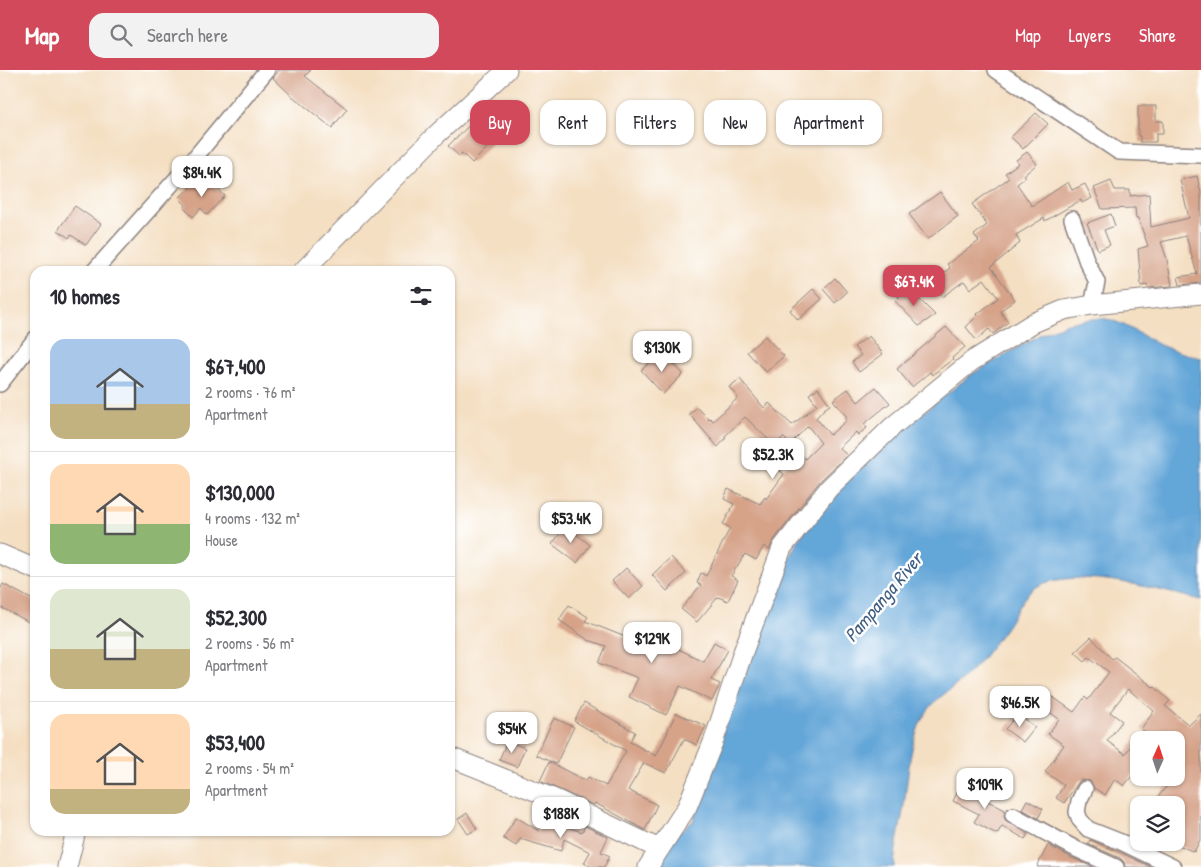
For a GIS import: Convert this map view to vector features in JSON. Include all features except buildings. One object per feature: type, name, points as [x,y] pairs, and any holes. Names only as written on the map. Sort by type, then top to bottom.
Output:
[{"type":"street","points":[[98,266],[187,166],[268,70]]},
{"type":"street","points":[[309,266],[436,135],[506,70]]},
{"type":"street","points":[[996,70],[1118,152],[1201,155]]},
{"type":"street","points":[[1072,219],[1087,262],[1097,282],[1092,305]]},
{"type":"street","points":[[648,867],[687,807],[714,740],[743,652],[782,548],[829,488],[893,426],[972,361],[1033,323],[1064,310],[1092,305],[1201,294]]},
{"type":"street","points":[[0,384],[30,345]]},
{"type":"street","points":[[0,554],[30,567]]},
{"type":"street","points":[[455,758],[555,799],[659,849]]},
{"type":"street","points":[[1085,789],[1079,801],[1077,812],[1080,820],[1088,828],[1173,867]]},
{"type":"street","points":[[1013,815],[1076,849],[1116,867]]},
{"type":"street","points":[[67,867],[75,836]]},
{"type":"water","name":"Pampanga River","points":[[1101,318],[1124,325],[1165,347],[1201,358],[1201,600],[1127,583],[1088,578],[1052,581],[1035,588],[1029,593],[982,659],[965,677],[939,698],[923,717],[915,736],[910,757],[894,867],[653,867],[678,834],[693,821],[775,584],[799,539],[841,485],[911,422],[972,374],[1043,333],[1071,322]]}]
